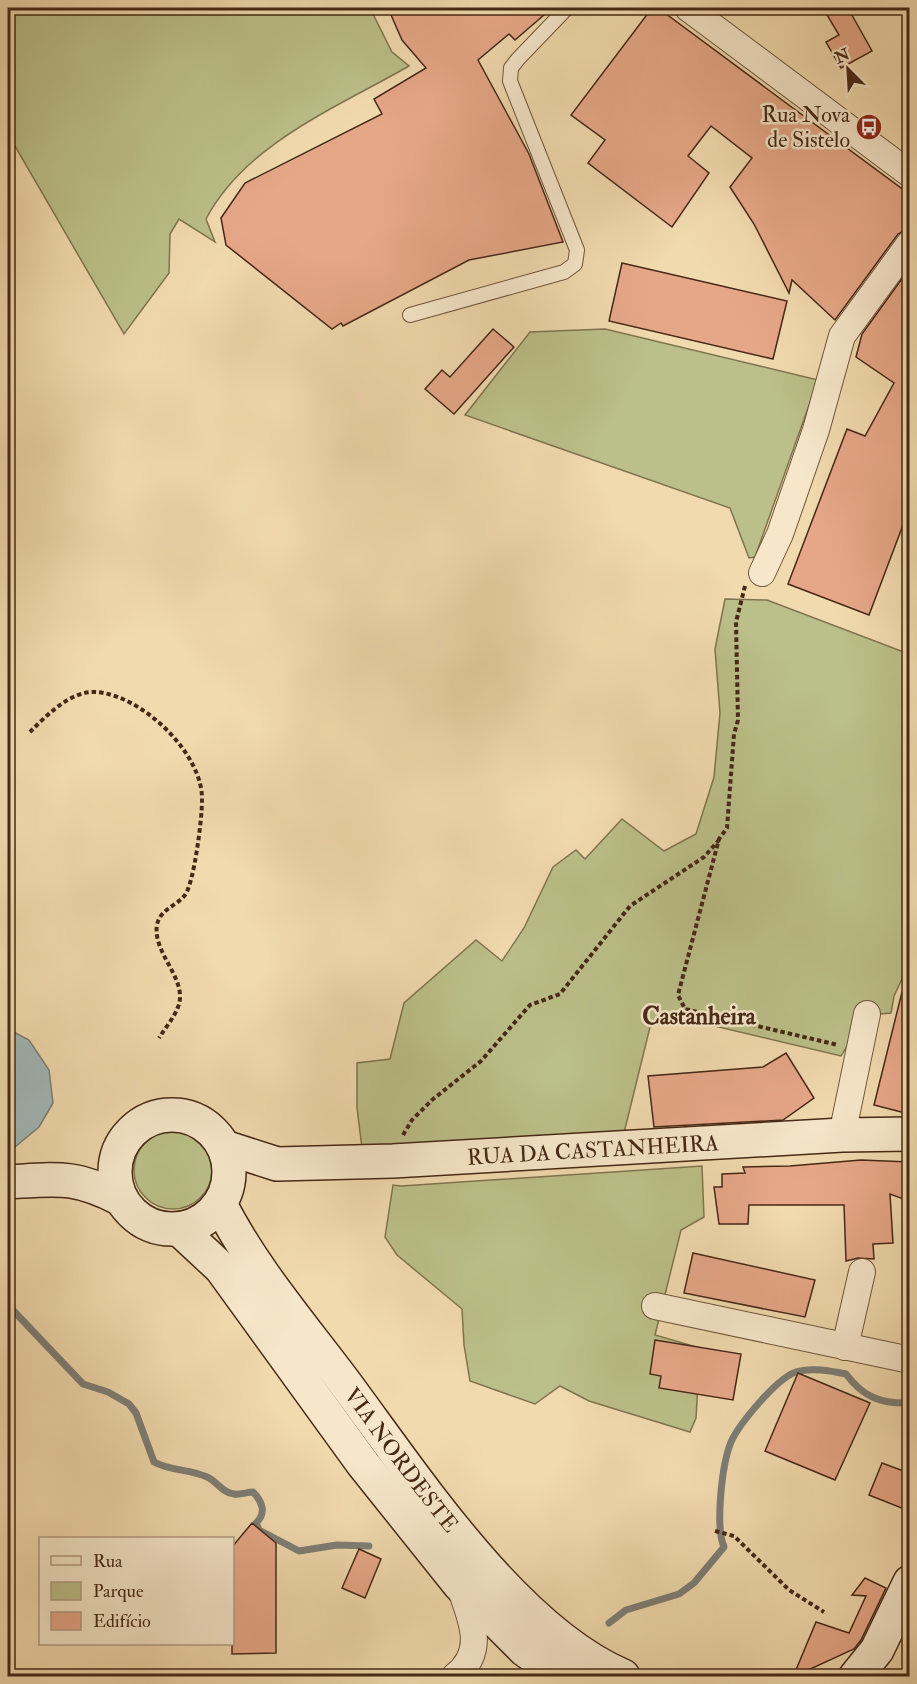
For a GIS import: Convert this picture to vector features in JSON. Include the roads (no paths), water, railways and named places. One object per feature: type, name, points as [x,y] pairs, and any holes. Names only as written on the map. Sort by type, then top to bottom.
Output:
[{"type":"main road","points":[[180,1114],[198,1120],[213,1132],[224,1147],[229,1163],[229,1179],[223,1199],[202,1220],[179,1229],[161,1228],[145,1223],[131,1213],[121,1199],[115,1174],[119,1149],[127,1135],[142,1122],[160,1115],[180,1114]]},
{"type":"main road","name":"RUA DA CASTANHEIRA","points":[[224,1147],[277,1164],[393,1161],[842,1135],[909,1134]]},
{"type":"main road","points":[[66,1179],[93,1166],[119,1149]]},
{"type":"main road","name":"RUA DA CASTANHEIRA","points":[[223,1199],[248,1178],[277,1164]]},
{"type":"main road","points":[[8,1182],[66,1179],[95,1186],[121,1199]]},
{"type":"main road","name":"VIA NORDESTE","points":[[223,1199],[247,1252],[432,1501],[514,1597],[574,1648],[623,1677]]},
{"type":"main road","name":"VIA NORDESTE","points":[[179,1229],[221,1268],[363,1464],[459,1584],[525,1650],[561,1677]]},
{"type":"main road","points":[[856,1677],[877,1650],[909,1582]]},
{"type":"main road","points":[[886,1677],[909,1629]]},
{"type":"street","points":[[688,8],[909,174]]},
{"type":"street","points":[[762,573],[780,534],[816,430],[842,336],[909,243]]},
{"type":"street","points":[[842,1135],[867,1014]]},
{"type":"street","points":[[845,1347],[862,1272]]},
{"type":"street","points":[[655,1306],[909,1360]]},
{"type":"street","points":[[455,1677],[473,1656],[476,1641],[473,1624],[459,1584]]},
{"type":"lane","points":[[410,315],[564,272],[575,264],[577,250],[510,81],[511,68],[518,59],[567,8]]},
{"type":"waterway","points":[[8,1305],[83,1384],[108,1392],[129,1404],[136,1413],[154,1462],[207,1477],[230,1493],[253,1492],[262,1507],[261,1515],[256,1523],[259,1530],[299,1551],[337,1545],[369,1546]]},
{"type":"waterway","points":[[609,1623],[626,1610],[679,1594],[694,1583],[724,1547],[721,1537],[720,1510],[725,1465],[731,1442],[759,1403],[788,1376],[808,1370],[846,1374],[852,1382],[874,1398],[910,1403]]},
{"type":"place","name":"Rua Nova de Sistelo","points":[[869,127]]},
{"type":"district","name":"Castanheira","points":[[699,1016]]}]
